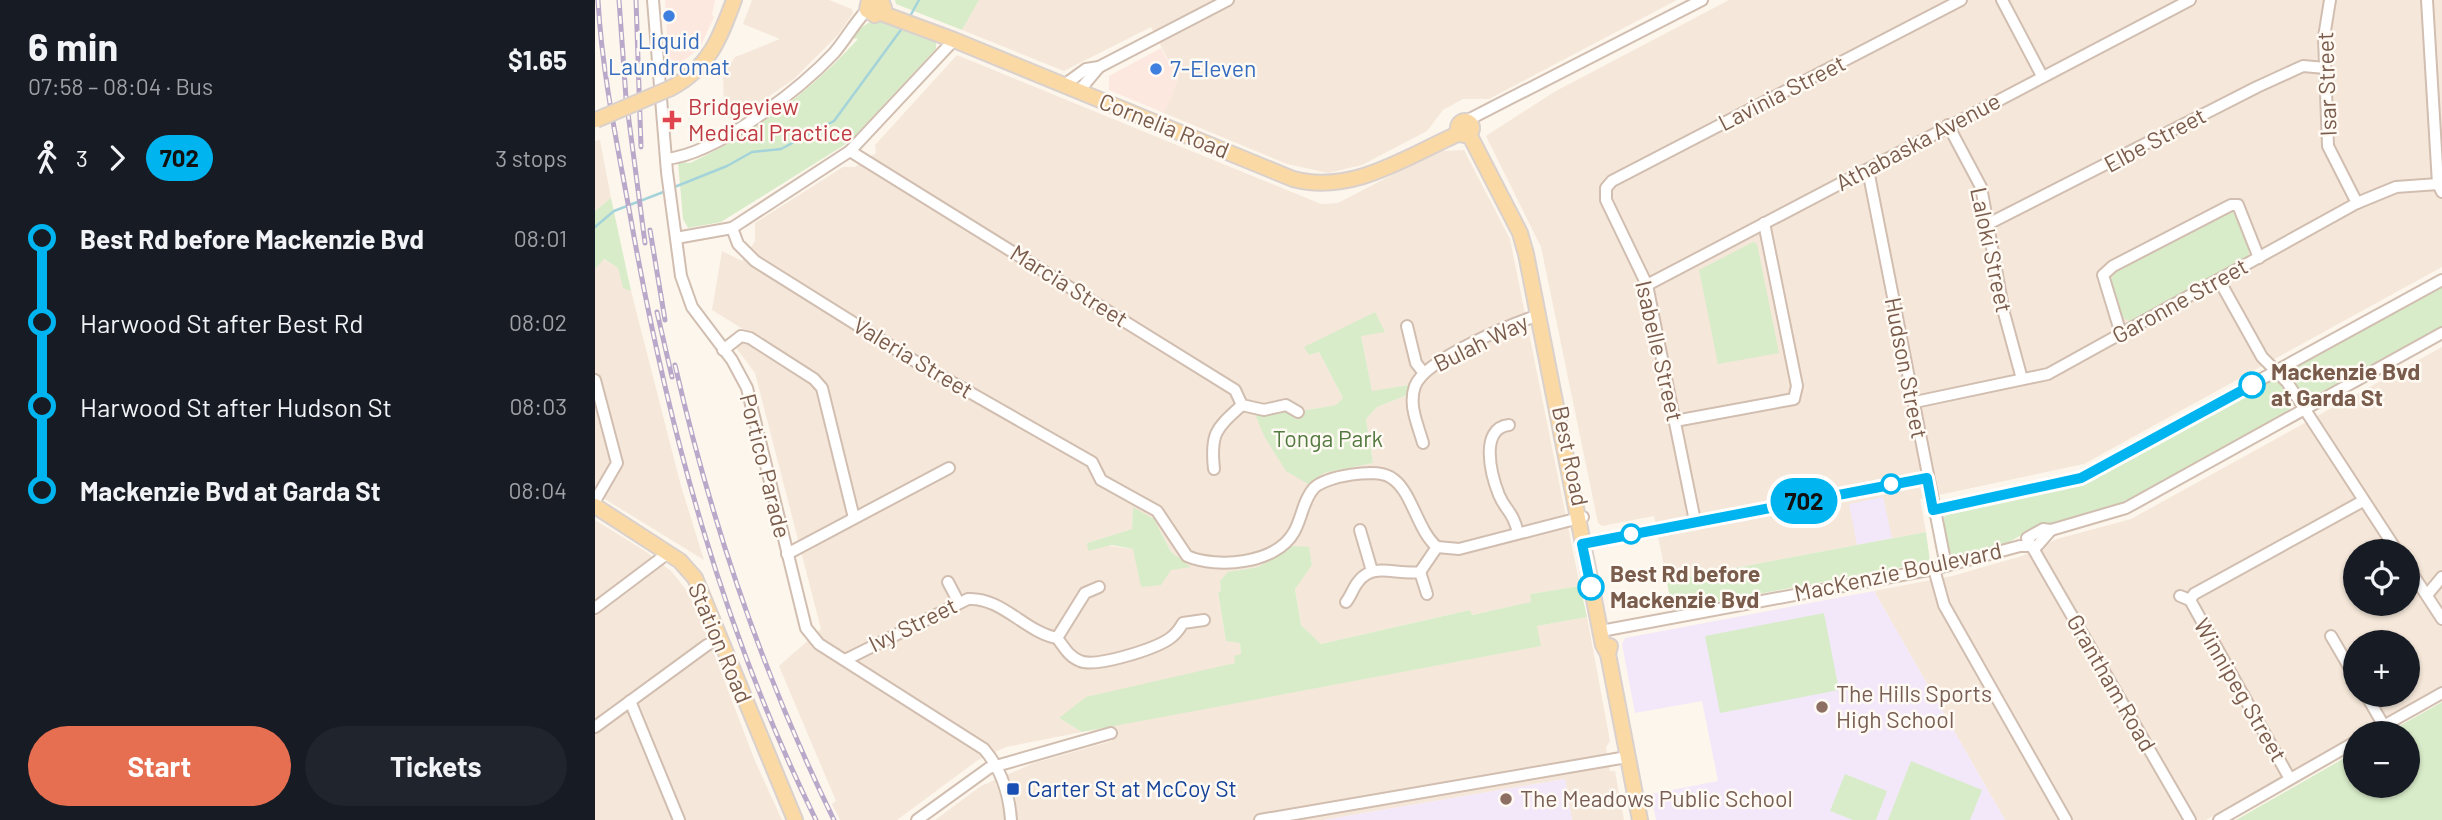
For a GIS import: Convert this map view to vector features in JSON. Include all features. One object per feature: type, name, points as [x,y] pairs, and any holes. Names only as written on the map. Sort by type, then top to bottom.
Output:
[{"type":"main road","points":[[596,121],[671,88],[694,73],[710,56],[734,0]]},
{"type":"main road","name":"Cornelia Road","points":[[851,0],[879,7],[1293,179],[1314,184],[1352,181],[1465,128]]},
{"type":"main road","name":"Best Road","points":[[1465,128],[1520,233],[1551,382],[1556,390],[1640,820]]},
{"type":"main road","name":"Station Road","points":[[595,503],[668,553],[695,578],[795,820]]},
{"type":"street","name":"Portico Parade","points":[[653,0],[668,184],[681,276],[692,307],[747,388],[787,554],[810,634],[845,660],[975,742],[997,765]]},
{"type":"street","points":[[1063,85],[1086,69],[1099,67],[1229,0]]},
{"type":"street","name":"Cornelia Road","points":[[1465,128],[1511,100],[1702,0]]},
{"type":"street","name":"Lavinia Street","points":[[1606,188],[1612,181],[1961,0]]},
{"type":"street","points":[[2002,0],[2042,76]]},
{"type":"street","name":"Athabaska Avenue","points":[[1647,285],[2190,0]]},
{"type":"street","name":"Isar Street","points":[[2330,0],[2326,11],[2325,68],[2328,146],[2357,204]]},
{"type":"street","points":[[2427,0],[2437,35],[2440,188]]},
{"type":"street","points":[[666,159],[708,144],[758,117],[814,72],[857,24],[879,7]]},
{"type":"street","points":[[675,238],[731,228],[850,151],[954,40]]},
{"type":"street","name":"Elbe Street","points":[[1988,224],[2257,87],[2304,66],[2325,68]]},
{"type":"street","points":[[1079,91],[1099,67]]},
{"type":"street","name":"Laloki Street","points":[[1948,125],[1978,179],[2004,313],[2022,379]]},
{"type":"street","name":"Marcia Street","points":[[850,151],[1228,385],[1235,390],[1242,405]]},
{"type":"street","name":"Hudson Street","points":[[1868,170],[1915,402],[1933,510],[1944,605],[2066,820]]},
{"type":"street","name":"Garonne Street","points":[[1915,402],[2048,374],[2357,204],[2396,187],[2440,188]]},
{"type":"street","name":"Isabelle Street","points":[[1606,188],[1606,200],[1647,285],[1695,521]]},
{"type":"street","points":[[2121,334],[2102,275],[2113,266],[2231,205],[2238,205],[2259,258]]},
{"type":"street","points":[[1675,421],[1794,398],[1797,386],[1764,223]]},
{"type":"street","name":"Valeria Street","points":[[731,228],[738,244],[755,261],[913,360],[1092,462],[1101,480],[1157,511],[1187,556],[1203,561],[1236,563],[1258,558],[1291,536],[1307,499],[1319,485],[1363,473],[1382,473],[1401,487],[1428,540],[1437,547]]},
{"type":"street","points":[[2219,280],[2262,357],[2274,372],[2287,382],[2306,408],[2389,539]]},
{"type":"street","points":[[1933,510],[2081,478],[2442,280]]},
{"type":"street","name":"Bulah Way","points":[[1423,443],[1412,400],[1423,372],[1445,357],[1539,315]]},
{"type":"street","name":"Bulah Way","points":[[1407,326],[1416,363],[1423,372]]},
{"type":"street","name":"MacKenzie Boulevard","points":[[1604,631],[1940,567],[2020,546],[2030,547],[2027,538],[2033,533],[2126,508],[2442,333]]},
{"type":"street","points":[[723,350],[741,336],[750,338],[814,379],[821,388],[854,519]]},
{"type":"street","points":[[595,380],[617,463],[595,503]]},
{"type":"street","points":[[1286,405],[1291,393]]},
{"type":"street","points":[[1214,468],[1214,435],[1221,423],[1242,405],[1264,410],[1286,405],[1298,412]]},
{"type":"street","points":[[1509,425],[1497,427],[1492,433],[1490,450],[1499,495],[1511,511],[1518,533]]},
{"type":"street","points":[[787,554],[949,468]]},
{"type":"street","points":[[1585,543],[1927,478]]},
{"type":"street","name":"Winnipeg Street","points":[[2290,779],[2185,598],[2363,501]]},
{"type":"street","points":[[1346,602],[1356,584],[1371,571],[1407,575],[1420,572],[1437,547],[1459,549],[1580,518]]},
{"type":"street","points":[[1360,530],[1371,571]]},
{"type":"street","name":"Grantham Road","points":[[2030,547],[2190,820]]},
{"type":"street","points":[[595,608],[668,553]]},
{"type":"street","points":[[1420,572],[1427,594]]},
{"type":"street","points":[[2427,595],[2442,577]]},
{"type":"street","points":[[948,582],[959,603]]},
{"type":"street","points":[[2420,585],[2442,619]]},
{"type":"street","points":[[1099,587],[1085,593],[1057,638],[1072,657],[1083,663],[1148,649],[1175,635],[1183,623],[1204,620]]},
{"type":"street","name":"Ivy Street","points":[[845,660],[968,598],[985,600],[1045,635],[1057,638]]},
{"type":"street","points":[[2331,636],[2343,656]]},
{"type":"street","points":[[595,727],[720,639]]},
{"type":"street","points":[[2393,721],[2442,693]]},
{"type":"street","points":[[630,701],[679,820]]},
{"type":"street","points":[[917,820],[979,773],[997,765],[1111,733]]},
{"type":"street","points":[[2220,820],[2343,749]]},
{"type":"street","points":[[1260,820],[1627,757]]},
{"type":"street","points":[[997,765],[1006,785],[1011,820]]},
{"type":"shaded area","points":[[665,0],[715,0],[712,15],[714,17],[703,41],[695,52],[669,72]]},
{"type":"shaded area","points":[[752,0],[829,0],[852,9],[853,13],[838,35],[794,79],[732,122],[724,109],[723,77],[735,57],[780,39],[743,24]]},
{"type":"shaded area","points":[[979,0],[1677,0],[1489,99],[1463,99],[1443,110],[1427,131],[1362,165],[1328,173],[1287,164],[1164,113],[1178,79],[1151,27],[1064,71],[962,30]]},
{"type":"shaded area","points":[[1729,0],[2442,0],[2442,267],[2084,464],[1920,499],[1926,532],[1670,580],[1666,577],[1654,516],[1602,526],[1598,523],[1541,247],[1486,136],[1554,92]]},
{"type":"shaded area","name":"7-Eleven","points":[[1161,48],[1178,80],[1164,113],[1109,90],[1109,76]]},
{"type":"shaded area","points":[[957,55],[1321,204],[1338,203],[1438,151],[1464,150],[1510,239],[1580,586],[1530,594],[1532,602],[1471,615],[1470,610],[1321,644],[1301,625],[1295,588],[1312,565],[1309,548],[1293,547],[1258,567],[1229,572],[1220,581],[1221,591],[1218,592],[1226,640],[1240,642],[1241,654],[1235,663],[1059,718],[1082,732],[1006,747],[978,760],[897,820],[840,820],[832,804],[836,801],[779,666],[821,629],[755,373],[734,345],[747,340],[751,334],[712,310],[722,251],[742,261],[755,241],[755,223],[843,167],[855,167],[876,153],[875,145]],"holes":[[[1375,312],[1361,336],[1372,392],[1408,385],[1407,395],[1377,407],[1366,419],[1373,463],[1324,473],[1308,483],[1285,467],[1265,415],[1284,411],[1297,417],[1301,411],[1336,405],[1343,398],[1319,352],[1309,355]],[[1133,508],[1158,526],[1171,552],[1189,566],[1171,570],[1133,549],[1087,543],[1132,529]]]},
{"type":"shaded area","points":[[600,140],[611,198],[595,211],[595,141]]},
{"type":"shaded area","points":[[603,259],[618,268],[623,287],[631,291],[681,486],[704,560],[595,493],[595,269]]},
{"type":"shaded area","points":[[2442,347],[2442,686],[2420,698],[2420,630],[2343,630],[2343,707],[2405,707],[2380,721],[2343,721],[2343,742],[2206,820],[2005,820],[1874,591],[1952,576],[2022,556],[2057,539],[2131,519]]},
{"type":"shaded area","points":[[1883,497],[1892,538],[1857,545],[1849,504]]},
{"type":"shaded area","points":[[595,520],[645,551],[671,571],[685,588],[698,612],[755,761],[782,820],[595,820]]},
{"type":"shaded area","name":"The Hills Sports High School","points":[[1874,591],[2005,820],[1656,820],[1651,794],[1718,781],[1702,701],[1635,713],[1622,644],[1625,638]]},
{"type":"shaded area","points":[[1587,617],[1610,741],[1606,747],[1610,771],[1615,771],[1624,820],[1572,820],[1565,779],[1323,820],[935,820],[981,786],[1034,763],[1112,741],[1110,726],[1540,646],[1537,626]]},
{"type":"shaded area","name":"The Meadows Public School","points":[[1565,779],[1572,820],[1323,820]]},
{"type":"green space","points":[[895,0],[979,0],[962,30],[896,4]]},
{"type":"green space","points":[[880,20],[936,42],[936,49],[849,142],[721,222],[688,228],[683,219],[678,162],[690,163],[714,151],[780,110],[839,59],[858,39],[851,38],[857,31],[868,23]]},
{"type":"green space","points":[[611,198],[631,291],[623,288],[618,268],[604,259],[595,269],[595,211]]},
{"type":"green space","points":[[2232,211],[2249,248],[2247,260],[2132,322],[2122,318],[2110,282],[2115,270]]},
{"type":"green space","points":[[1753,242],[1757,244],[1779,353],[1718,364],[1699,270]]},
{"type":"green space","points":[[2442,284],[2442,327],[2313,399],[2297,387],[2293,368]]},
{"type":"green space","name":"Tonga Park","points":[[1375,312],[1385,332],[1361,336],[1372,391],[1409,385],[1407,395],[1377,407],[1366,419],[1373,463],[1324,473],[1308,484],[1286,471],[1264,436],[1255,414],[1270,415],[1284,411],[1297,417],[1301,411],[1336,405],[1343,398],[1319,352],[1309,355],[1304,347]]},
{"type":"green space","points":[[2273,379],[2279,380],[2294,402],[2291,410],[2124,503],[2034,528],[2009,542],[1957,556],[1948,553],[1942,522],[1947,511],[2087,480]]},
{"type":"green space","points":[[1133,507],[1154,519],[1171,552],[1191,567],[1171,570],[1161,585],[1141,587],[1133,549],[1112,545],[1088,551],[1087,543],[1132,529]]},
{"type":"green space","points":[[1926,532],[1930,562],[1672,610],[1666,577],[1671,580]]},
{"type":"green space","points":[[1293,546],[1309,547],[1312,565],[1295,589],[1301,625],[1321,644],[1470,610],[1472,615],[1531,602],[1530,594],[1580,586],[1587,617],[1537,626],[1541,646],[1082,732],[1059,718],[1086,697],[1235,663],[1234,656],[1241,654],[1240,643],[1226,641],[1218,592],[1221,591],[1220,581],[1228,572],[1258,567]]},
{"type":"green space","points":[[1824,613],[1839,690],[1720,713],[1705,636]]},
{"type":"green space","points":[[2442,702],[2442,820],[2236,820],[2343,759],[2343,798],[2420,798],[2420,721],[2408,721]]},
{"type":"green space","points":[[1911,761],[1982,790],[1970,820],[1888,820]]},
{"type":"green space","points":[[1845,774],[1887,791],[1876,820],[1853,820],[1830,811]]},
{"type":"waterway","points":[[909,18],[919,0]]},
{"type":"waterway","points":[[672,188],[727,166],[752,152],[781,149],[834,121],[903,27]]},
{"type":"waterway","points":[[595,227],[614,211],[666,191]]},
{"type":"railway","points":[[598,0],[607,83],[621,166],[662,375],[681,451],[726,601],[753,675],[816,820]]},
{"type":"railway","points":[[619,0],[626,98],[645,243]]},
{"type":"railway","points":[[636,0],[641,147]]},
{"type":"railway","points":[[650,230],[665,320]]},
{"type":"railway","points":[[657,312],[672,377]]},
{"type":"railway","points":[[675,365],[705,482],[741,597],[784,710],[834,820]]},
{"type":"bus line","name":"702","points":[[1591,587],[1582,544],[1927,478],[1933,510],[2081,478],[2252,385]]},
{"type":"place","name":"Liquid Laundromat","points":[[669,16]]},
{"type":"place","name":"7-Eleven","points":[[1156,69]]},
{"type":"place","name":"Bridgeview Medical Practice","points":[[672,120]]},
{"type":"place","name":"Mackenzie Bvd at Garda St","points":[[2252,385]]},
{"type":"place","name":"Best Rd before Mackenzie Bvd","points":[[1591,587]]},
{"type":"place","name":"The Hills Sports High School","points":[[1822,707]]},
{"type":"place","name":"Carter St at McCoy St","points":[[1013,789]]},
{"type":"place","name":"The Meadows Public School","points":[[1506,799]]}]
